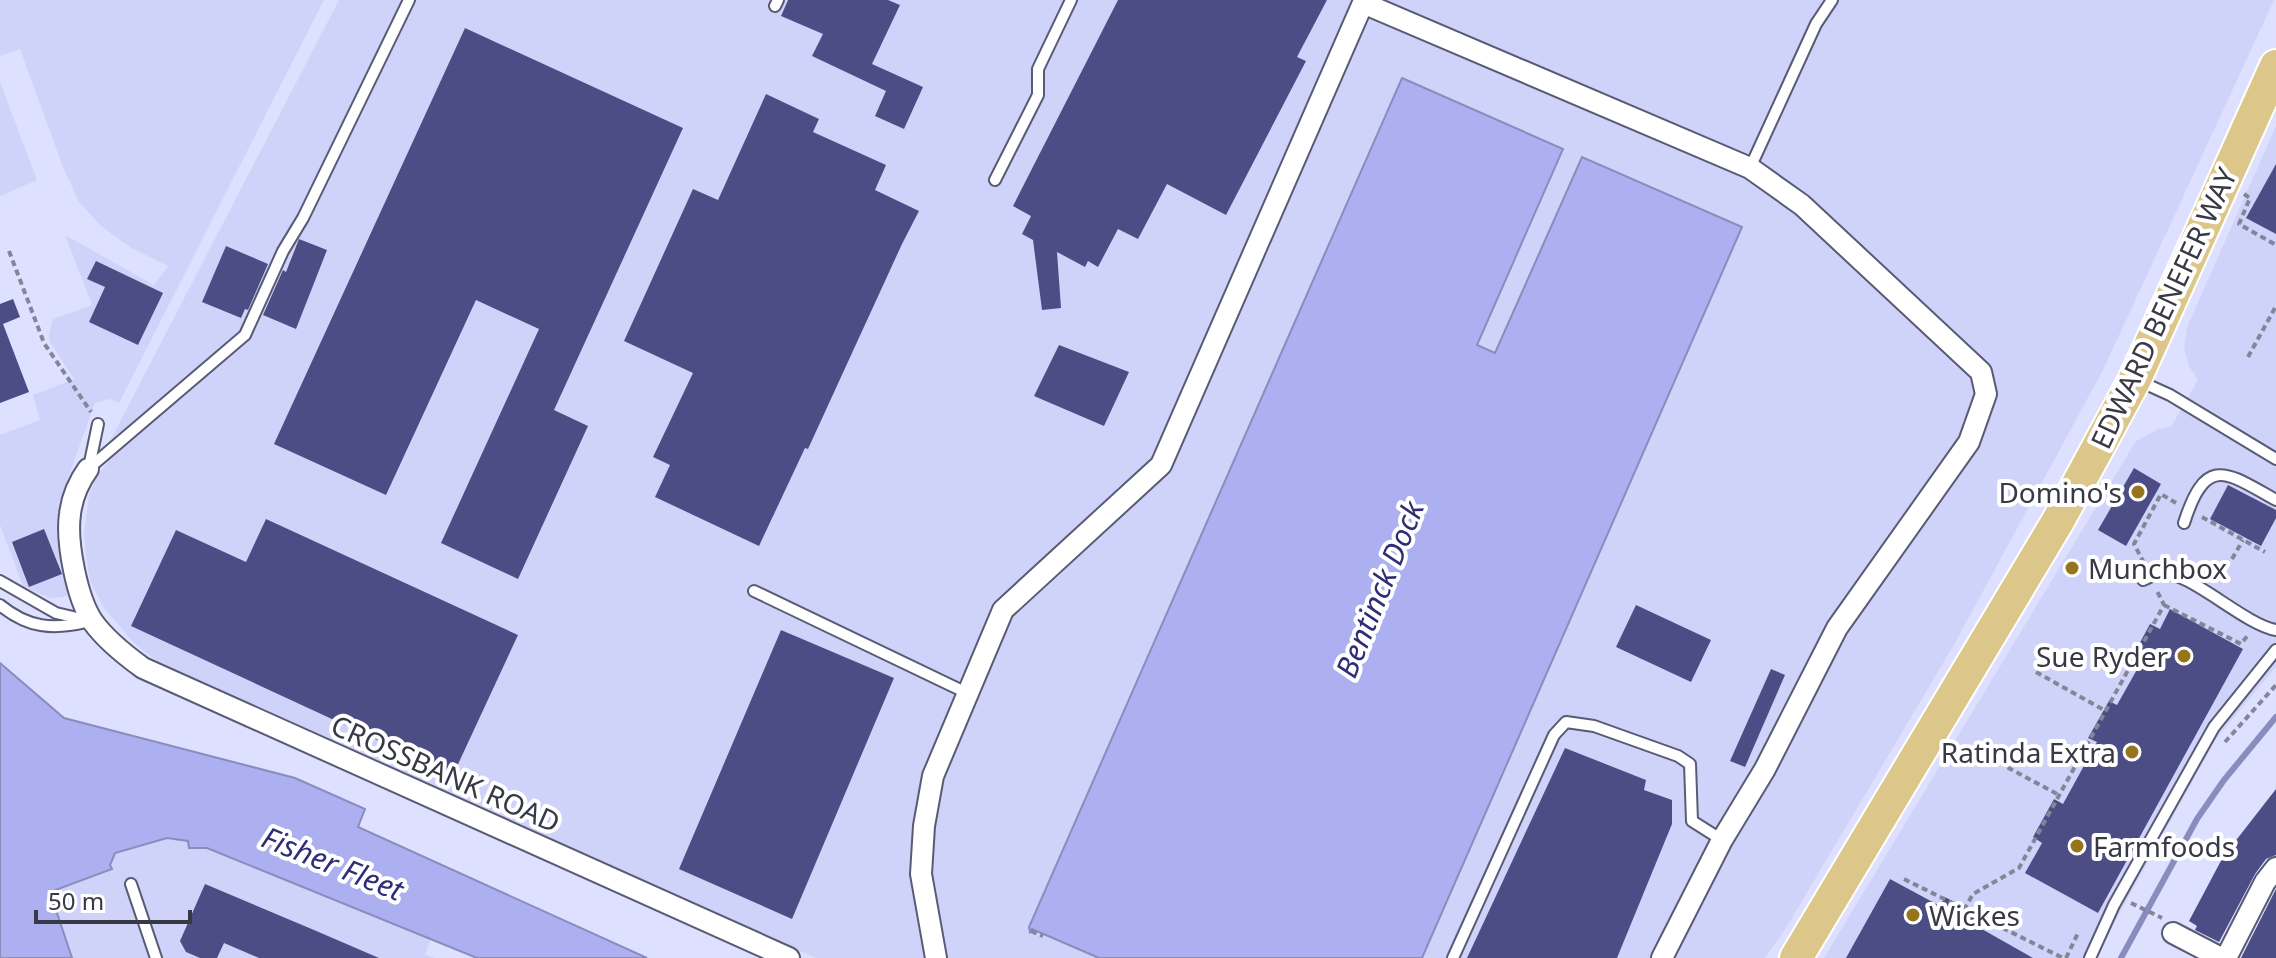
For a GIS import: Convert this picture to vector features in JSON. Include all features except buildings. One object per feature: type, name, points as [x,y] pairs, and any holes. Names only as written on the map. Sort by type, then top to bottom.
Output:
[{"type":"main road","name":"EDWARD BENEFER WAY","points":[[1796,958],[2058,521],[2135,379],[2276,66]]},
{"type":"street","points":[[936,958],[921,874],[924,826],[933,776],[1003,610],[1161,465],[1364,2],[1750,168],[1802,205],[1981,372],[1986,394],[1969,442],[1837,628],[1765,769],[1722,840],[1662,958]]},
{"type":"street","name":"CROSSBANK ROAD","points":[[88,469],[77,484],[70,515],[76,575],[92,621],[124,654],[143,668],[789,958]]},
{"type":"street","points":[[2173,933],[2224,958],[2265,882],[2276,868]]},
{"type":"lane","points":[[88,469],[245,335],[283,251],[303,218],[409,0]]},
{"type":"lane","points":[[995,180],[1038,95],[1036,74],[1071,0]]},
{"type":"lane","points":[[1750,168],[1816,24],[1832,0]]},
{"type":"lane","points":[[2135,379],[2170,395],[2276,459]]},
{"type":"lane","points":[[88,469],[98,424]]},
{"type":"lane","points":[[2184,523],[2199,488],[2219,475],[2230,474],[2276,500]]},
{"type":"lane","points":[[2147,578],[2163,573],[2174,576],[2214,596],[2256,624],[2276,630]]},
{"type":"lane","points":[[0,581],[56,613],[92,621]]},
{"type":"lane","points":[[754,591],[969,694]]},
{"type":"lane","points":[[0,605],[11,614],[34,623],[59,628],[92,621]]},
{"type":"lane","points":[[2090,958],[2114,905],[2214,727],[2276,650]]},
{"type":"lane","points":[[1453,958],[1554,735],[1566,722],[1594,726],[1678,756],[1690,764],[1692,821],[1722,840]]},
{"type":"lane","points":[[131,884],[156,958]]},
{"type":"path","points":[[2242,192],[2250,198],[2239,224],[2276,245]]},
{"type":"path","points":[[9,251],[44,343],[98,424]]},
{"type":"path","points":[[2248,357],[2276,306]]},
{"type":"path","points":[[2256,624],[2241,644],[2164,605],[2147,578],[2134,544],[2161,494],[2265,552]]},
{"type":"path","points":[[2232,559],[2243,540]]},
{"type":"path","points":[[1964,910],[1973,894],[2019,868],[2164,605]]},
{"type":"path","points":[[2036,672],[2104,710]]},
{"type":"path","points":[[2218,752],[2276,685]]},
{"type":"path","points":[[1990,758],[2059,795]]},
{"type":"path","points":[[1904,879],[2065,958],[2078,933]]},
{"type":"path","points":[[2131,903],[2156,914]]},
{"type":"path","points":[[1031,931],[1043,936]]},
{"type":"shaded area","points":[[0,0],[324,0],[119,403],[110,399],[95,403],[64,489],[60,519],[69,595],[62,597],[50,598],[23,586],[0,525],[0,435],[40,420],[33,395],[74,379],[50,342],[49,334],[53,319],[92,305],[65,235],[154,285],[168,266],[131,248],[101,226],[79,202],[20,49],[0,56]]},
{"type":"shaded area","points":[[339,0],[2274,0],[2104,368],[1955,643],[1786,928],[1765,958],[1422,958],[1742,228],[1582,157],[1496,354],[1477,345],[1563,149],[1402,78],[1028,928],[1099,958],[816,958],[157,661],[134,643],[104,608],[90,581],[84,534],[89,495],[97,476],[118,449],[111,439]]},
{"type":"shaded area","points":[[0,82],[37,180],[0,196]]},
{"type":"shaded area","points":[[2276,126],[2276,667],[2216,739],[2114,923],[2098,958],[1824,958],[2136,441],[2158,429],[2171,427],[2198,380],[2189,366],[2184,349],[2187,327]]},
{"type":"shaded area","points":[[167,838],[188,841],[189,848],[207,848],[431,939],[425,954],[434,958],[72,958],[50,892],[111,870],[115,853]]},
{"type":"water","name":"Bentinck Dock","points":[[1402,78],[1563,149],[1477,345],[1495,353],[1582,157],[1742,227],[1422,958],[1099,958],[1032,929],[1030,932],[1029,927]]},
{"type":"water","name":"Fisher Fleet","points":[[0,663],[64,718],[295,778],[365,809],[358,827],[647,958],[477,958],[207,848],[189,848],[188,841],[167,838],[115,853],[110,865],[112,869],[50,892],[72,958],[0,958]]},
{"type":"waterway","points":[[2121,958],[2197,819],[2224,780],[2276,717]]},
{"type":"place","name":"Domino's","points":[[2138,492]]},
{"type":"place","name":"Munchbox","points":[[2072,568]]},
{"type":"place","name":"Sue Ryder","points":[[2184,656]]},
{"type":"place","name":"Ratinda Extra","points":[[2132,752]]},
{"type":"place","name":"Farmfoods","points":[[2077,846]]},
{"type":"place","name":"Wickes","points":[[1913,915]]}]
